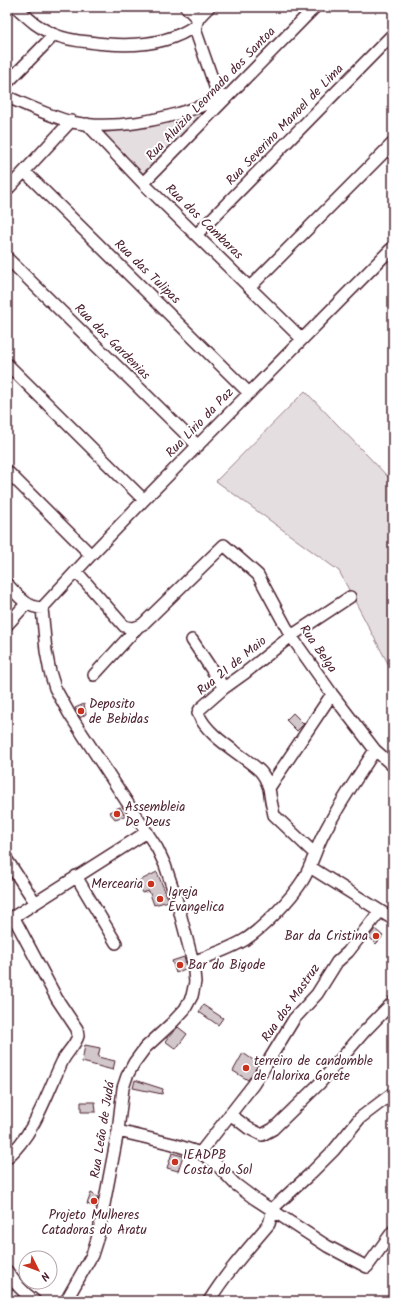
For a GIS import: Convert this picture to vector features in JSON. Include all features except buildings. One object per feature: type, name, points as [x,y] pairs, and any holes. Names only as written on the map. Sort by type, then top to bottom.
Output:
[{"type":"street","points":[[16,7],[38,27],[54,35],[73,41],[126,45],[156,42],[187,32],[209,7]]},
{"type":"street","points":[[7,96],[71,122],[102,125],[129,124],[175,114],[201,106],[224,96],[200,42],[197,22],[186,7]]},
{"type":"street","name":"Rua Aluizia Leornado dos Santoa","points":[[143,183],[224,96],[316,7]]},
{"type":"street","name":"Rua Severino Manoel de Lima","points":[[196,235],[393,34]]},
{"type":"street","points":[[7,83],[54,35]]},
{"type":"street","points":[[7,190],[71,122]]},
{"type":"street","name":"Rua dos Cambaras","points":[[87,124],[143,183],[302,339]]},
{"type":"street","points":[[250,287],[393,143]]},
{"type":"street","name":"Rua das Tulipas","points":[[25,172],[249,393]]},
{"type":"street","name":"Rua Lirio da Paz","points":[[42,608],[144,500],[393,248]]},
{"type":"street","name":"Rua das Gardenias","points":[[7,258],[198,446]]},
{"type":"street","points":[[7,364],[144,500]]},
{"type":"street","points":[[7,471],[91,555]]},
{"type":"street","name":"Rua Belga","points":[[137,628],[143,624],[224,545],[258,575],[291,636],[332,694],[375,750],[393,766]]},
{"type":"street","points":[[76,571],[124,626],[131,629],[137,628]]},
{"type":"street","points":[[7,584],[26,604],[34,608],[42,608]]},
{"type":"street","name":"Rua 21 de Maio","points":[[270,788],[261,772],[218,738],[198,713],[200,709],[224,688],[291,636],[350,597]]},
{"type":"street","points":[[7,624],[26,604]]},
{"type":"street","name":"Rua Leão de Judá","points":[[42,608],[47,658],[55,688],[70,715],[157,848],[165,865],[176,898],[193,962],[195,982],[192,996],[185,1009],[145,1048],[127,1076],[123,1088],[118,1131],[98,1236],[92,1255],[66,1301]]},
{"type":"street","points":[[94,675],[137,628]]},
{"type":"street","points":[[192,640],[224,688]]},
{"type":"street","points":[[314,853],[274,815],[270,788],[332,694]]},
{"type":"street","points":[[193,962],[229,948],[246,938],[261,927],[289,899],[310,867],[314,853],[324,832],[375,750]]},
{"type":"street","points":[[7,1158],[15,1150],[34,1121],[62,1062],[78,1036],[77,1029],[57,999],[10,918],[147,832]]},
{"type":"street","points":[[7,860],[35,902]]},
{"type":"street","points":[[310,867],[393,919]]},
{"type":"street","points":[[76,876],[116,943]]},
{"type":"street","name":"Rua dos Mastruz","points":[[200,1153],[266,1065],[294,1019],[317,994],[338,962],[348,952],[380,911]]},
{"type":"street","points":[[230,1114],[248,1128],[262,1135],[273,1129],[320,1083],[364,1032],[393,1002]]},
{"type":"street","points":[[209,1301],[218,1286],[269,1224],[271,1210],[334,1150],[360,1118],[393,1092]]},
{"type":"street","points":[[118,1131],[172,1144],[200,1153],[213,1161],[235,1184],[271,1210],[327,1246],[367,1267],[393,1231]]},
{"type":"street","points":[[7,1271],[17,1287],[35,1301]]},
{"type":"shaded area","points":[[208,108],[143,174],[101,133],[142,126]]},
{"type":"shaded area","points":[[305,391],[393,482],[393,673],[339,571],[216,481]]},
{"type":"place","name":"Deposito de Bebidas","points":[[81,711]]},
{"type":"place","name":"Assembleia De Deus","points":[[117,814]]},
{"type":"place","name":"Mercearia","points":[[151,884]]},
{"type":"place","name":"Igreja Evangelica","points":[[160,899]]},
{"type":"place","name":"Bar da Cristina","points":[[376,936]]},
{"type":"place","name":"Bar do Bigode","points":[[180,965]]},
{"type":"place","name":"terreiro de candomble de Ialorixa Gorete","points":[[246,1068]]},
{"type":"place","name":"IEADPB Costa do Sol","points":[[175,1162]]},
{"type":"place","name":"Projeto Mulheres Catadoras do Aratu","points":[[94,1201]]}]
